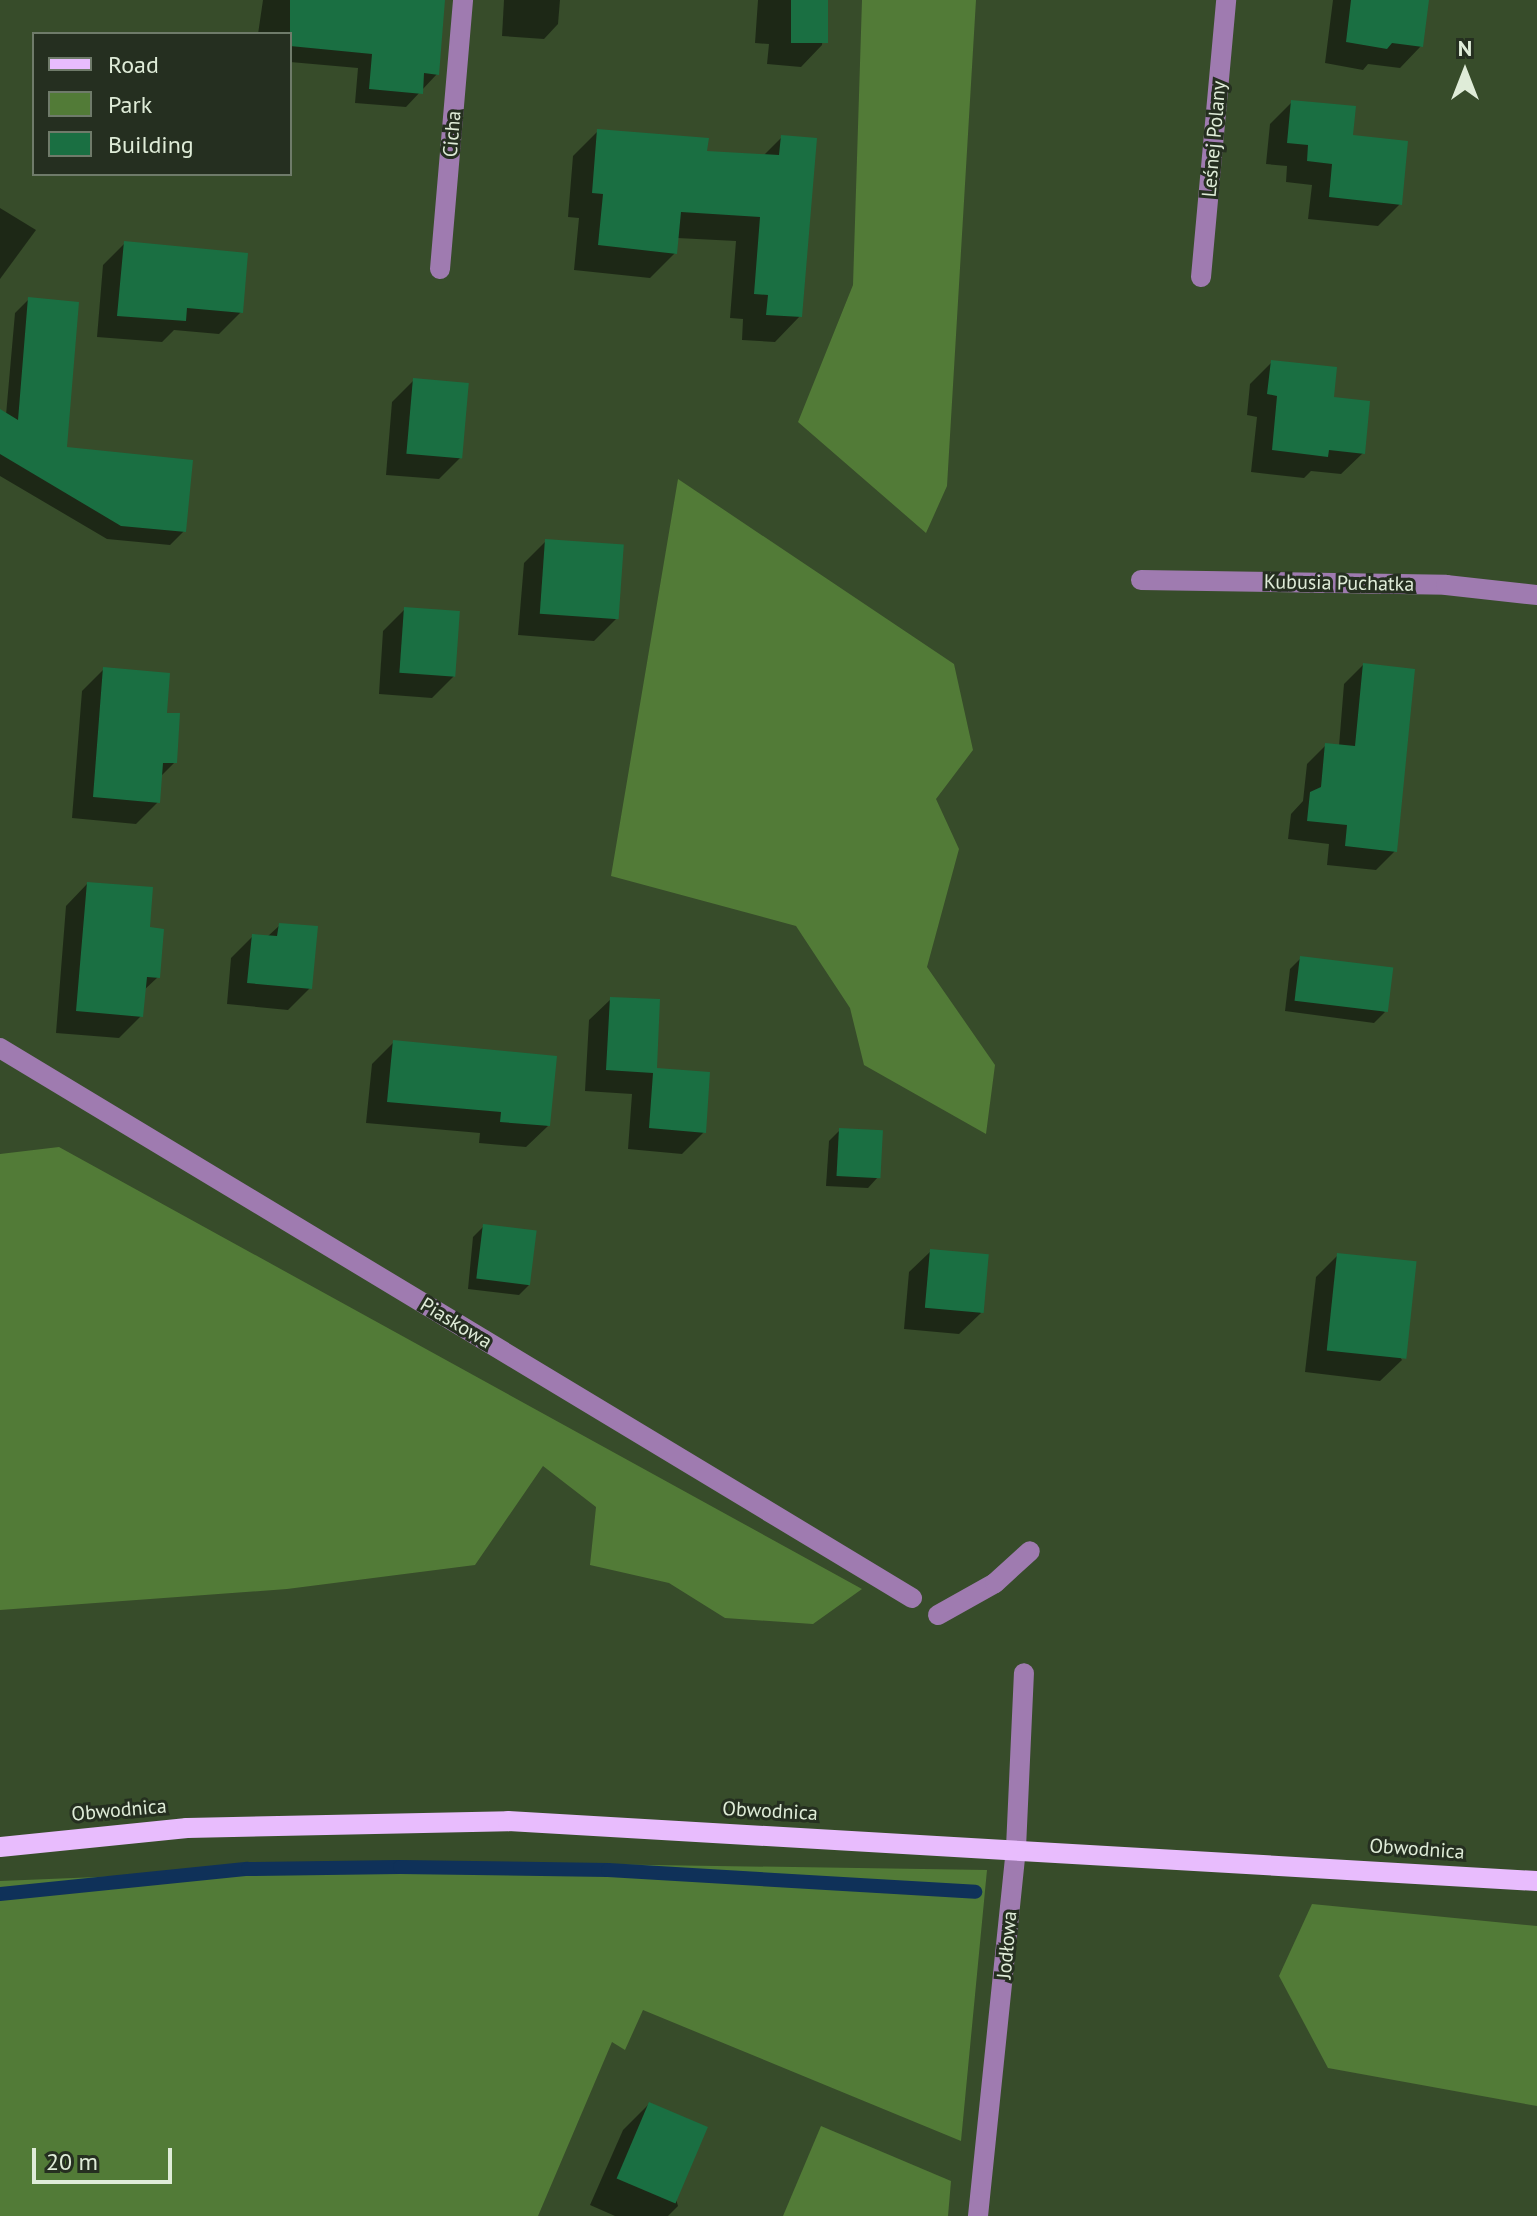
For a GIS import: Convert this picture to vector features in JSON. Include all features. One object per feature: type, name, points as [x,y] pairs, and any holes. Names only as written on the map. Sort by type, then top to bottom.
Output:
[{"type":"main road","name":"Obwodnica","points":[[0,1847],[187,1828],[508,1821],[1016,1848],[1537,1881]]},
{"type":"street","name":"Cicha","points":[[440,269],[463,0]]},
{"type":"street","name":"Leśnej Polany","points":[[1201,277],[1226,0]]},
{"type":"street","name":"Kubusia Puchatka","points":[[1141,580],[1446,585],[1537,595]]},
{"type":"street","name":"Piaskowa","points":[[0,1048],[912,1598]]},
{"type":"street","points":[[938,1615],[995,1583],[1030,1551]]},
{"type":"street","name":"Jodłowa","points":[[978,2216],[1016,1848],[1024,1673]]},
{"type":"green space","points":[[862,0],[976,0],[947,486],[926,533],[798,422],[853,285]]},
{"type":"green space","points":[[678,479],[954,664],[973,750],[936,799],[959,849],[927,967],[995,1065],[986,1134],[864,1065],[850,1008],[796,926],[611,876]]},
{"type":"green space","points":[[59,1147],[862,1589],[813,1624],[725,1618],[669,1583],[590,1565],[596,1507],[543,1466],[475,1565],[287,1589],[0,1610],[0,1154]]},
{"type":"green space","points":[[458,1862],[987,1870],[961,2141],[643,2010],[625,2050],[612,2042],[538,2216],[0,2216],[0,1881]]},
{"type":"green space","points":[[1312,1904],[1537,1926],[1537,2106],[1328,2068],[1279,1976]]},
{"type":"green space","points":[[821,2126],[951,2181],[948,2216],[783,2216]]},
{"type":"building","points":[[290,0],[445,0],[439,75],[424,73],[423,94],[369,89],[372,54],[292,46]]},
{"type":"building","points":[[791,0],[828,0],[828,43],[791,43]]},
{"type":"building","points":[[1351,0],[1429,0],[1423,47],[1392,43],[1387,49],[1346,42]]},
{"type":"building","points":[[1291,100],[1356,106],[1353,135],[1408,141],[1402,205],[1329,197],[1332,164],[1307,161],[1308,145],[1287,143]]},
{"type":"building","points":[[597,129],[709,138],[707,151],[779,155],[781,135],[817,138],[802,317],[766,315],[768,295],[754,294],[760,217],[681,212],[677,254],[598,245],[603,194],[592,193]]},
{"type":"building","points":[[124,241],[248,253],[243,313],[187,308],[186,321],[117,316]]},
{"type":"building","points":[[28,297],[79,302],[67,447],[193,460],[186,532],[121,526],[0,454],[0,409],[18,420]]},
{"type":"building","points":[[1271,360],[1337,367],[1334,397],[1370,401],[1365,454],[1329,450],[1328,457],[1272,450],[1277,396],[1267,394]]},
{"type":"building","points":[[413,378],[469,383],[462,459],[406,454]]},
{"type":"building","points":[[545,539],[624,545],[619,619],[540,614]]},
{"type":"building","points":[[404,607],[460,611],[455,677],[399,673]]},
{"type":"building","points":[[1363,663],[1415,669],[1397,852],[1345,846],[1347,825],[1307,821],[1310,792],[1321,787],[1325,743],[1355,746]]},
{"type":"building","points":[[103,667],[170,673],[167,713],[180,713],[177,763],[163,763],[160,803],[93,797]]},
{"type":"building","points":[[87,882],[153,887],[150,927],[164,929],[160,978],[147,977],[143,1017],[76,1011]]},
{"type":"building","points":[[279,923],[318,926],[312,989],[247,983],[252,934],[277,936]]},
{"type":"building","points":[[1300,956],[1393,967],[1388,1012],[1295,1001]]},
{"type":"building","points":[[610,997],[660,999],[657,1068],[710,1072],[706,1133],[649,1128],[653,1073],[606,1070]]},
{"type":"building","points":[[393,1040],[557,1056],[550,1126],[500,1122],[501,1112],[387,1102]]},
{"type":"building","points":[[839,1128],[883,1130],[880,1178],[836,1176]]},
{"type":"building","points":[[483,1224],[537,1231],[530,1285],[476,1279]]},
{"type":"building","points":[[930,1249],[989,1254],[984,1313],[925,1308]]},
{"type":"building","points":[[1337,1253],[1417,1261],[1406,1359],[1327,1350]]},
{"type":"building","points":[[649,2102],[708,2127],[675,2203],[617,2178]]},
{"type":"waterway","points":[[0,1894],[248,1869],[400,1867],[608,1870],[975,1892]]}]
